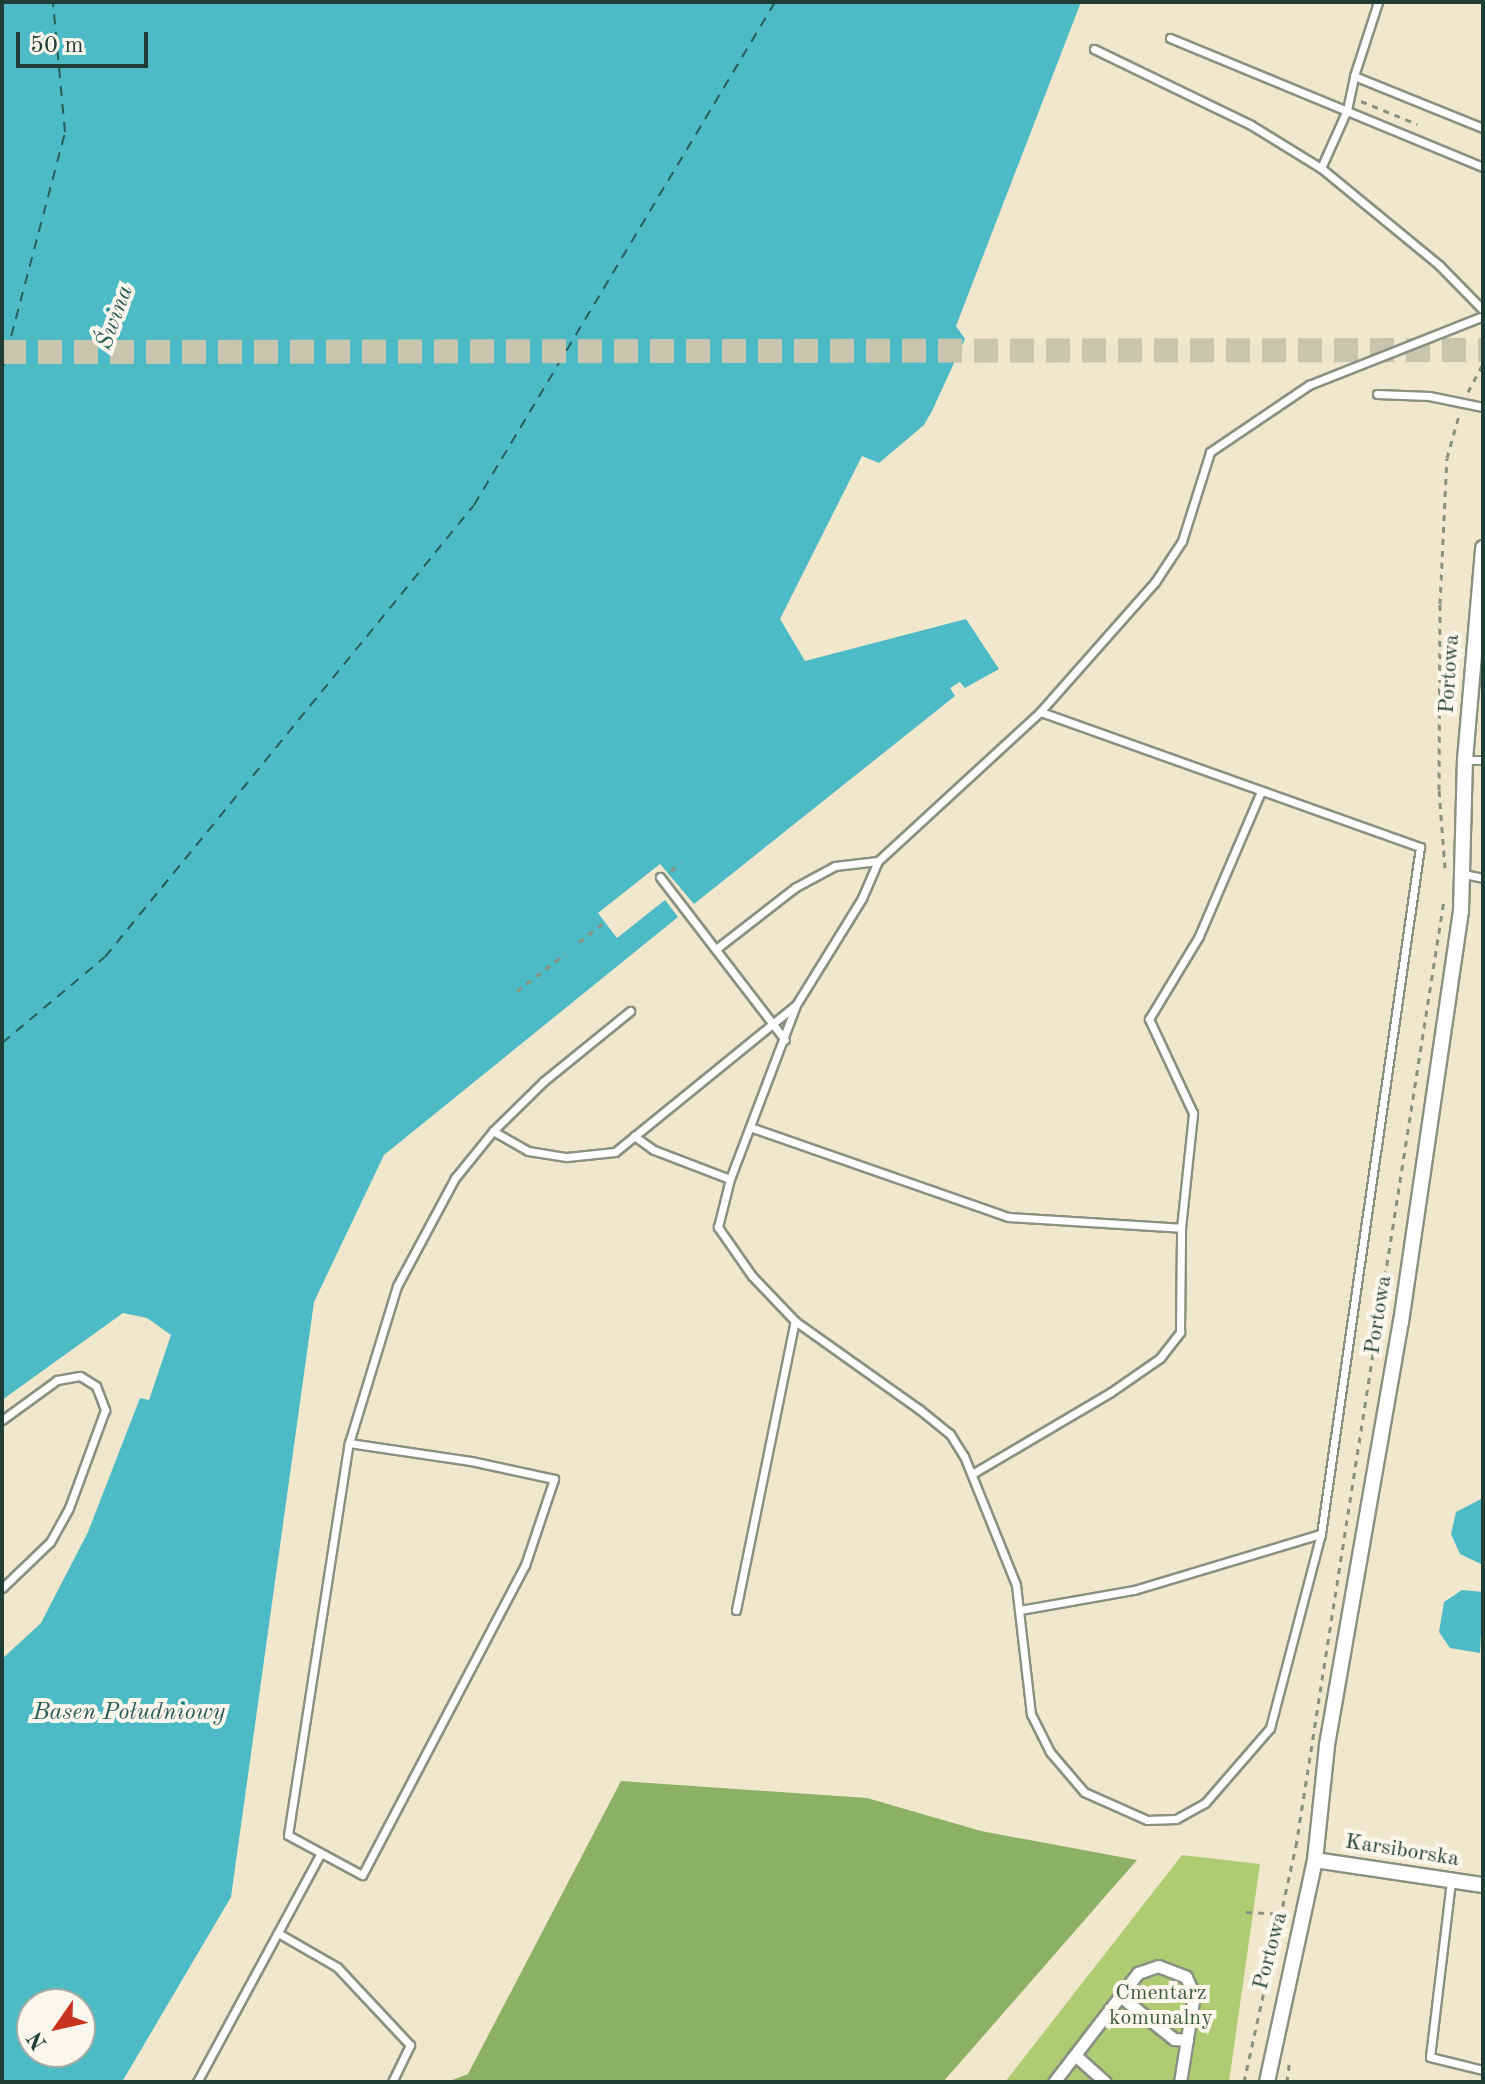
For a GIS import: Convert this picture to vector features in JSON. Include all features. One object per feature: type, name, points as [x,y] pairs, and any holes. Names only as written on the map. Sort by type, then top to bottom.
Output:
[{"type":"street","name":"Portowa","points":[[1267,2082],[1315,1860],[1327,1745],[1401,1322],[1464,874],[1465,760],[1483,548]]},
{"type":"street","name":"Karsiborska","points":[[1315,1860],[1483,1885]]},
{"type":"street","points":[[1054,2082],[1138,1973],[1158,1966],[1186,1977],[1194,1995],[1180,2082]]},
{"type":"street","points":[[1120,1996],[1174,2039],[1187,2040]]},
{"type":"street","points":[[1075,2055],[1105,2082]]},
{"type":"lane","points":[[1321,168],[1347,110],[1354,76],[1378,2]]},
{"type":"lane","points":[[1170,38],[1483,167]]},
{"type":"lane","points":[[1040,712],[1420,847],[1321,1534],[1270,1728],[1226,1783],[1176,1819],[1147,1820],[1105,1805],[1084,1792],[1050,1752],[1031,1714],[1016,1585],[972,1474],[950,1434],[795,1321],[752,1276],[718,1227],[730,1179],[796,1005],[862,898],[878,861],[1040,712],[1155,582],[1182,541],[1210,452],[1309,385],[1483,313],[1439,265],[1321,168],[1251,125],[1094,49]]},
{"type":"lane","points":[[1354,76],[1483,128]]},
{"type":"lane","points":[[1377,394],[1483,407]]},
{"type":"lane","points":[[1465,760],[1483,760]]},
{"type":"lane","points":[[972,1474],[1111,1392],[1172,1346],[1180,1332],[1181,1228],[1193,1113],[1149,1019],[1199,936],[1261,791]]},
{"type":"lane","points":[[716,949],[796,887],[835,866],[878,861]]},
{"type":"lane","points":[[1464,874],[1483,878]]},
{"type":"lane","points":[[664,875],[785,1040]]},
{"type":"lane","points":[[493,1131],[528,1151],[567,1157],[615,1152],[796,1005]]},
{"type":"lane","points":[[349,1443],[471,1461],[554,1479],[525,1565],[362,1875],[288,1835],[349,1443],[397,1286],[455,1178],[493,1131],[544,1081],[630,1011]]},
{"type":"lane","points":[[750,1127],[1008,1217],[1181,1228]]},
{"type":"lane","points":[[634,1136],[654,1150],[730,1179]]},
{"type":"lane","points":[[736,1610],[795,1321]]},
{"type":"lane","points":[[2,1420],[57,1380],[80,1376],[96,1386],[105,1410],[69,1508],[50,1542],[2,1588]]},
{"type":"lane","points":[[1020,1610],[1134,1590],[1321,1534]]},
{"type":"lane","points":[[197,2082],[321,1853]]},
{"type":"lane","points":[[1451,1881],[1430,2057],[1483,2070]]},
{"type":"lane","points":[[278,1933],[337,1967],[410,2045],[392,2082]]},
{"type":"path","points":[[1439,790],[1445,789]]},
{"type":"path","points":[[664,875],[681,862]]},
{"type":"path","points":[[579,942],[605,922]]},
{"type":"path","points":[[517,991],[565,954]]},
{"type":"path","points":[[1246,1912],[1281,1914]]},
{"type":"path","points":[[1244,2082],[1253,2022]]},
{"type":"path","points":[[1287,2082],[1291,2051]]},
{"type":"green space","points":[[621,1781],[867,1798],[981,1831],[1137,1860],[943,2082],[447,2082],[468,2074]]},
{"type":"green space","name":"Cmentarz komunalny","points":[[1182,1855],[1260,1864],[1229,2082],[1005,2082]]},
{"type":"water","points":[[2,2],[1081,2],[956,326],[965,339],[932,411],[924,425],[879,463],[862,456],[780,619],[805,661],[966,619],[999,669],[965,688],[960,682],[950,688],[955,696],[694,904],[660,864],[598,913],[617,938],[665,900],[678,917],[384,1155],[314,1302],[231,1897],[122,2082],[2,2082],[2,1659],[41,1623],[88,1532],[140,1398],[149,1400],[171,1335],[147,1318],[123,1313],[2,1400]]},
{"type":"water","points":[[1483,1498],[1481,1564],[1460,1554],[1451,1534],[1456,1512]]},
{"type":"water","points":[[1462,1590],[1483,1592],[1480,1653],[1450,1648],[1439,1632],[1444,1602]]},
{"type":"ferry route","points":[[2,371],[65,132],[53,2]]},
{"type":"ferry route","points":[[2,1043],[105,957],[474,505],[775,2]]},
{"type":"tunnel","points":[[2,352],[1483,350]]},
{"type":"water label","name":"Świna","points":[[116,318]]},
{"type":"water label","name":"Basen Południowy","points":[[129,1714]]}]
